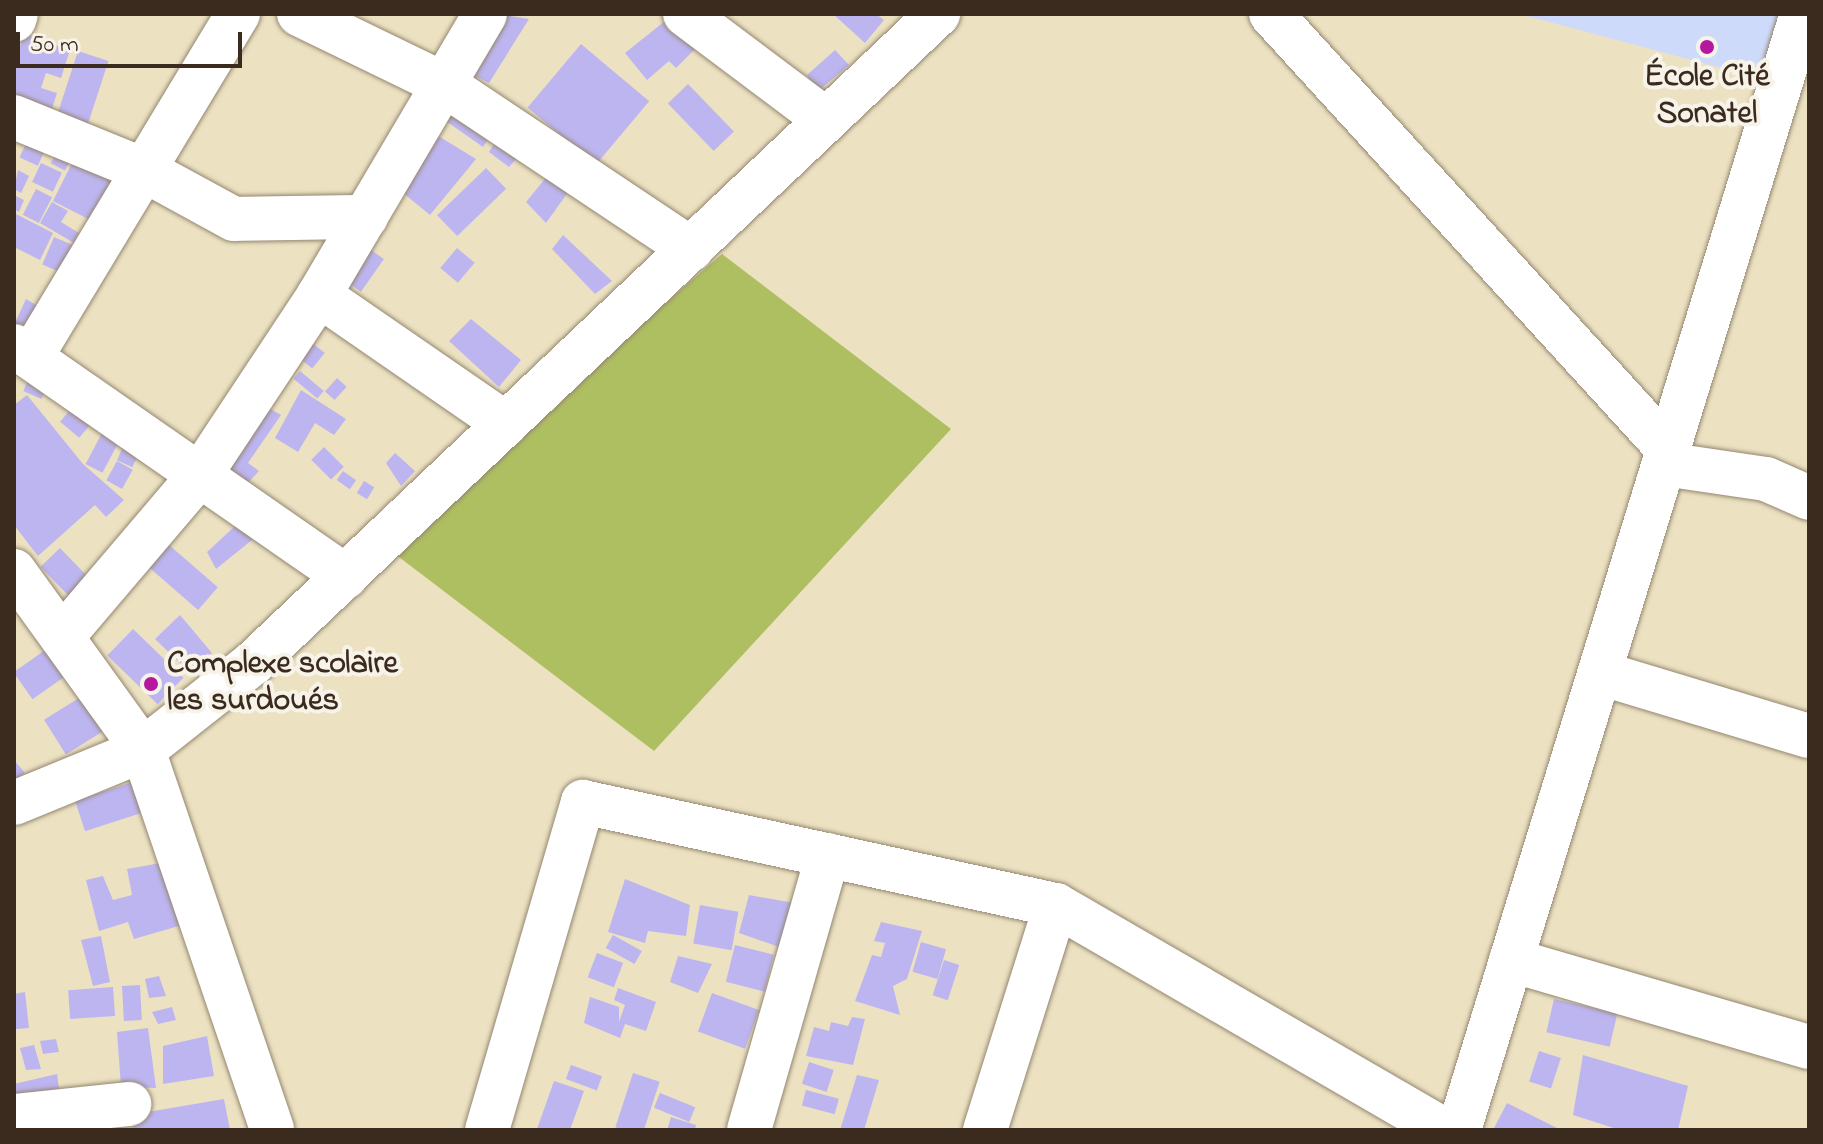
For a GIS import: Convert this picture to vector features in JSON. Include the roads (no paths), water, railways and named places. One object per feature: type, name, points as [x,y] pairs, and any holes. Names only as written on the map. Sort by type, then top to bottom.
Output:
[{"type":"street","points":[[14,20],[16,14]]},
{"type":"street","points":[[238,14],[144,170],[22,352],[346,577]]},
{"type":"street","points":[[299,14],[445,85],[691,249]]},
{"type":"street","points":[[62,637],[200,475],[319,295],[485,14]]},
{"type":"street","points":[[685,14],[826,120]]},
{"type":"street","points":[[14,803],[143,750],[346,577],[938,14]]},
{"type":"street","points":[[1271,14],[1666,456],[1766,479],[1809,498]]},
{"type":"street","points":[[1459,1130],[1802,14]]},
{"type":"street","points":[[14,117],[144,170],[234,219],[366,217]]},
{"type":"street","points":[[319,295],[506,424]]},
{"type":"street","points":[[14,571],[143,750],[272,1130]]},
{"type":"street","points":[[1600,673],[1809,736]]},
{"type":"street","points":[[487,1130],[583,802],[1056,905],[1444,1130]]},
{"type":"street","points":[[749,1130],[828,855]]},
{"type":"street","points":[[998,1127],[1056,905]]},
{"type":"street","points":[[1511,960],[1809,1047]]},
{"type":"street","points":[[14,1116],[129,1104]]},
{"type":"place","name":"École Cité Sonatel","points":[[1707,47]]},
{"type":"place","name":"Complexe scolaire les surdoués","points":[[151,684]]}]
